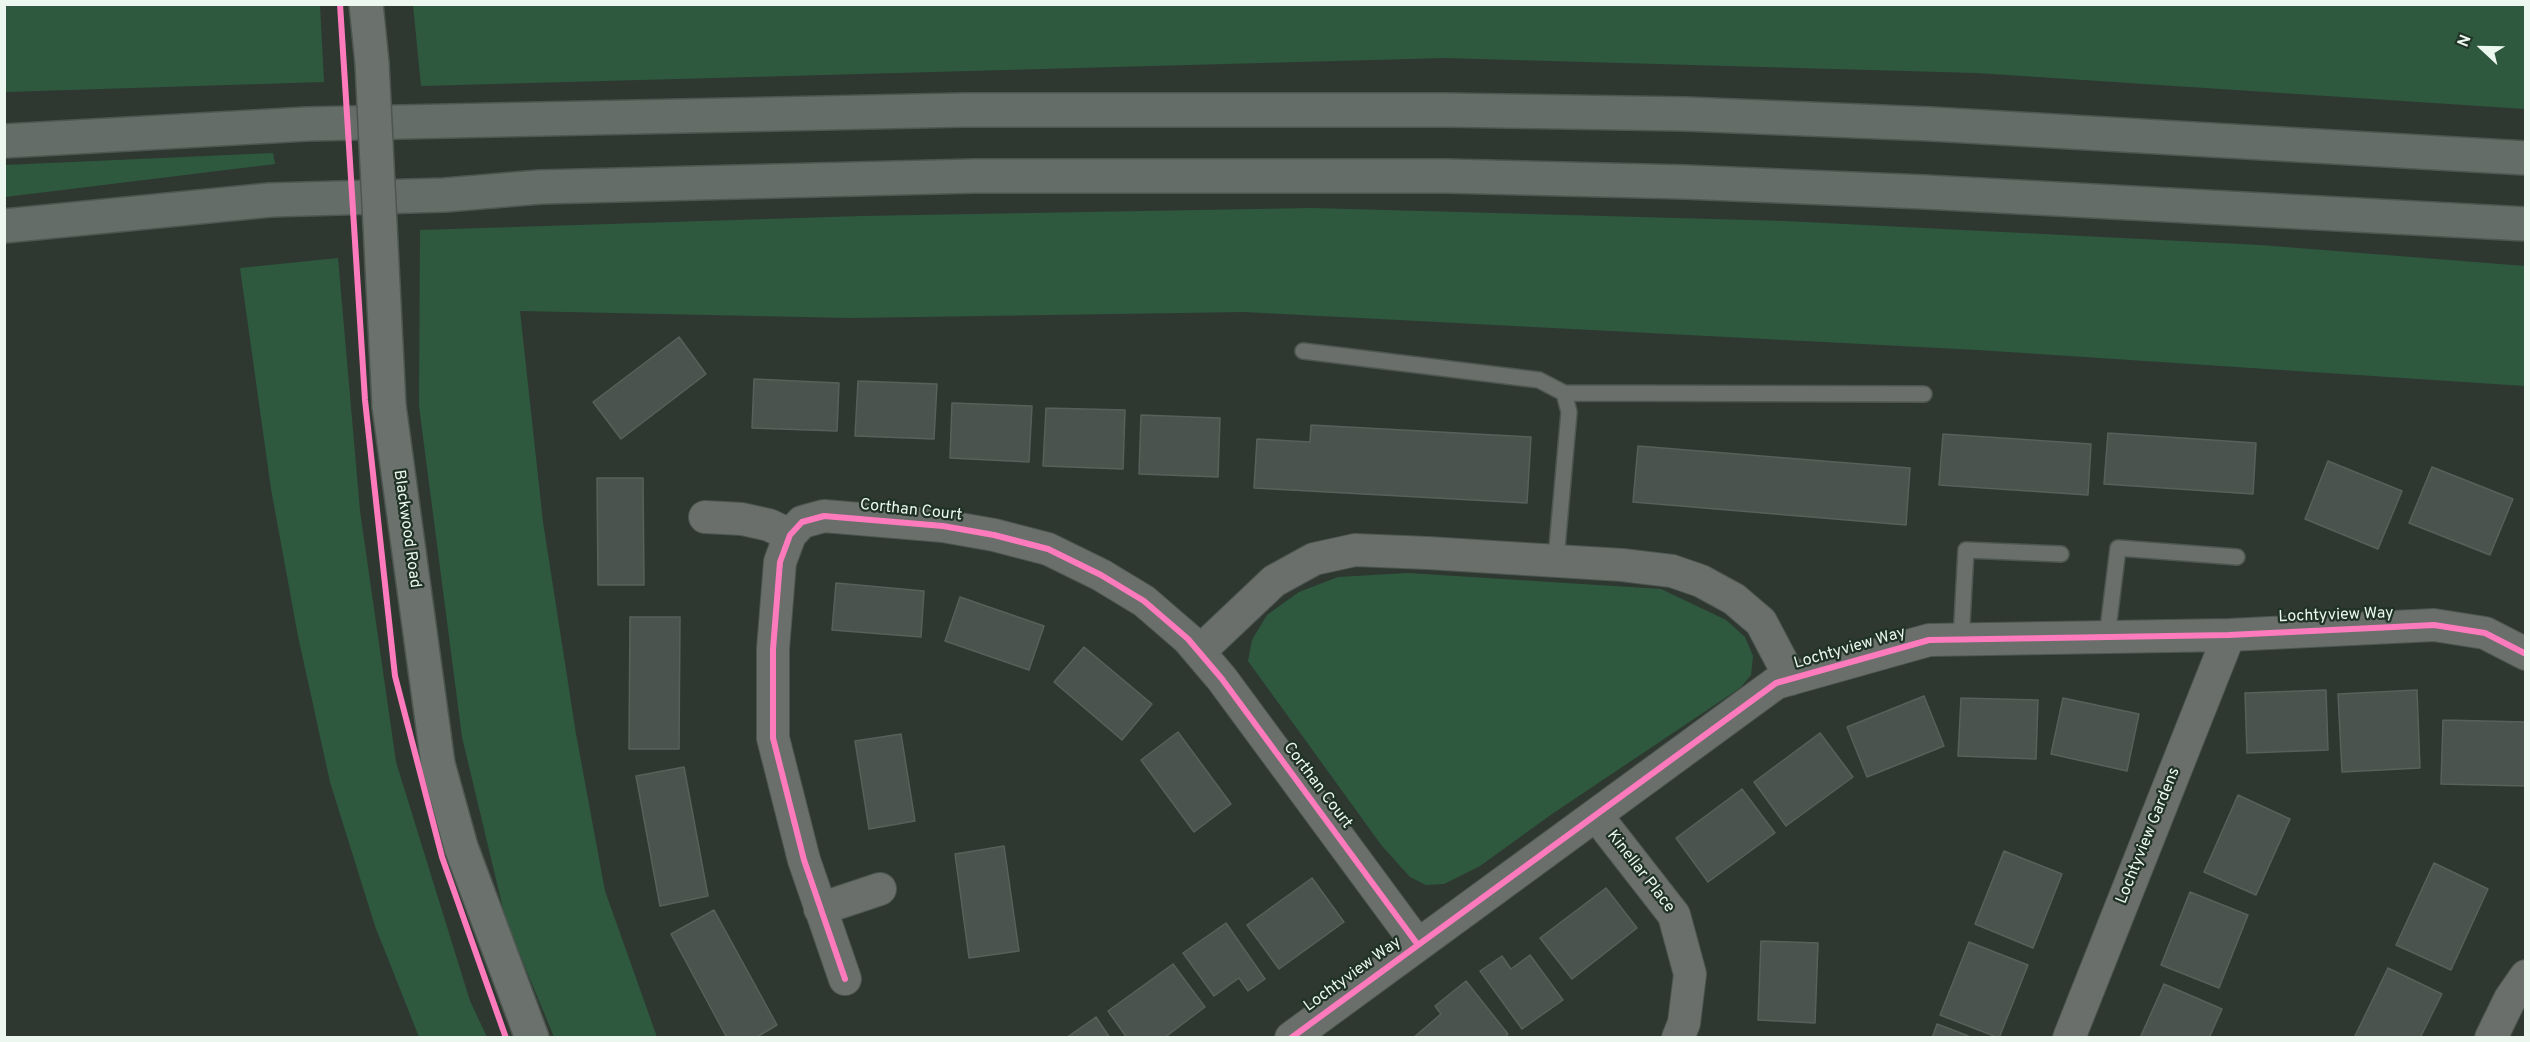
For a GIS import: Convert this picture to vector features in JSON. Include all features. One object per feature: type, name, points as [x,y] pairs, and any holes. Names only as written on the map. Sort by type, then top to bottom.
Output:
[{"type":"highway","points":[[4,141],[307,124],[964,110],[1446,110],[1686,114],[1907,123],[2526,158]]},
{"type":"highway","points":[[4,226],[270,200],[444,195],[540,187],[974,176],[1434,176],[1684,182],[1925,192],[2526,224]]},
{"type":"main road","name":"Blackwood Road","points":[[366,4],[372,63],[389,406],[438,764],[461,847],[532,1038]]},
{"type":"street","name":"Corthan Court","points":[[790,535],[802,522],[824,516],[943,526],[994,535],[1048,549],[1101,575],[1144,601],[1188,639],[1222,679],[1418,945]]},
{"type":"street","points":[[705,517],[760,523],[790,535],[780,562],[773,649],[773,738],[804,860],[845,979]]},
{"type":"street","points":[[1199,652],[1274,581],[1314,559],[1355,550],[1556,559],[1672,571],[1701,581],[1734,599],[1761,622],[1791,679]]},
{"type":"street","name":"Lochtyview Way","points":[[1291,1038],[1776,683],[1929,640],[2229,635],[2434,625],[2485,633],[2526,654]]},
{"type":"street","name":"Lochtyview Gardens","points":[[2069,1038],[2229,635]]},
{"type":"street","name":"Kinellar Place","points":[[1596,815],[1674,915],[1690,974],[1684,1023],[1678,1038]]},
{"type":"street","points":[[820,909],[880,889]]},
{"type":"street","points":[[2491,1038],[2510,999],[2526,976]]},
{"type":"lane","points":[[1303,351],[1539,380],[1564,393],[1924,394]]},
{"type":"lane","points":[[1556,559],[1569,412],[1564,393]]},
{"type":"lane","points":[[2107,637],[2118,548],[2237,558]]},
{"type":"lane","points":[[1961,640],[1966,550],[2061,554]]},
{"type":"green space","points":[[4,5],[320,5],[324,82],[5,92]]},
{"type":"green space","points":[[413,5],[2525,5],[2525,109],[1977,73],[1444,58],[421,86]]},
{"type":"green space","points":[[273,153],[275,164],[5,197],[5,165]]},
{"type":"green space","points":[[1312,208],[1785,221],[2260,245],[2525,266],[2525,386],[1978,350],[1244,312],[851,318],[520,311],[543,522],[576,734],[605,891],[657,1037],[554,1037],[506,921],[462,737],[419,406],[420,230],[862,216]]},
{"type":"green space","points":[[338,258],[360,511],[396,762],[470,1001],[487,1037],[419,1037],[375,926],[330,782],[298,636],[271,489],[240,268]]},
{"type":"green space","points":[[1408,573],[1661,589],[1726,620],[1745,637],[1753,656],[1751,675],[1740,688],[1552,814],[1480,866],[1444,884],[1426,885],[1410,877],[1382,846],[1248,661],[1252,640],[1267,615],[1299,592],[1338,577]]},
{"type":"building","points":[[679,337],[706,374],[621,439],[593,402]]},
{"type":"building","points":[[754,379],[839,383],[837,431],[752,428]]},
{"type":"building","points":[[858,381],[937,384],[934,439],[855,436]]},
{"type":"building","points":[[952,403],[1032,406],[1029,462],[950,458]]},
{"type":"building","points":[[1046,408],[1125,410],[1123,469],[1043,466]]},
{"type":"building","points":[[1141,415],[1220,418],[1218,477],[1139,474]]},
{"type":"building","points":[[1311,425],[1531,437],[1527,503],[1254,488],[1257,439],[1310,442]]},
{"type":"building","points":[[2108,433],[2256,443],[2253,494],[2104,484]]},
{"type":"building","points":[[1943,434],[2091,444],[2088,495],[1939,485]]},
{"type":"building","points":[[1638,446],[1910,468],[1906,525],[1633,502]]},
{"type":"building","points":[[2328,461],[2402,491],[2378,549],[2305,519]]},
{"type":"building","points":[[2432,467],[2513,499],[2490,555],[2409,523]]},
{"type":"building","points":[[597,478],[643,478],[644,585],[598,585]]},
{"type":"building","points":[[836,583],[924,591],[921,637],[832,630]]},
{"type":"building","points":[[960,597],[1044,626],[1029,670],[945,641]]},
{"type":"building","points":[[630,617],[680,617],[679,749],[629,749]]},
{"type":"building","points":[[1084,647],[1152,704],[1122,740],[1054,682]]},
{"type":"building","points":[[2326,690],[2328,750],[2247,753],[2245,693]]},
{"type":"building","points":[[2417,690],[2420,768],[2342,772],[2338,694]]},
{"type":"building","points":[[1924,696],[1944,746],[1867,777],[1847,727]]},
{"type":"building","points":[[1961,698],[2038,700],[2036,759],[1958,756]]},
{"type":"building","points":[[2063,698],[2139,714],[2127,771],[2051,754]]},
{"type":"building","points":[[2443,720],[2526,722],[2526,786],[2441,784]]},
{"type":"building","points":[[1178,732],[1231,804],[1194,832],[1141,760]]},
{"type":"building","points":[[1820,733],[1853,777],[1786,826],[1754,782]]},
{"type":"building","points":[[901,734],[915,821],[869,829],[855,741]]},
{"type":"building","points":[[684,767],[708,896],[660,906],[636,776]]},
{"type":"building","points":[[1742,789],[1775,833],[1708,882],[1676,838]]},
{"type":"building","points":[[2238,795],[2290,819],[2256,895],[2204,872]]},
{"type":"building","points":[[1004,846],[1019,951],[969,958],[955,854]]},
{"type":"building","points":[[2004,851],[2062,874],[2033,948],[1975,924]]},
{"type":"building","points":[[2434,863],[2488,889],[2451,970],[2396,945]]},
{"type":"building","points":[[1312,878],[1344,922],[1279,969],[1247,925]]},
{"type":"building","points":[[1606,888],[1637,928],[1572,979],[1540,938]]},
{"type":"building","points":[[2190,892],[2248,915],[2219,988],[2161,965]]},
{"type":"building","points":[[714,910],[777,1025],[755,1038],[727,1038],[671,934]]},
{"type":"building","points":[[1226,923],[1265,979],[1248,991],[1239,978],[1214,996],[1183,953]]},
{"type":"building","points":[[1761,941],[1818,943],[1815,1023],[1758,1020]]},
{"type":"building","points":[[1969,942],[2028,965],[1999,1038],[1940,1015]]},
{"type":"building","points":[[1530,955],[1563,1000],[1522,1029],[1480,971],[1502,956],[1511,969]]},
{"type":"building","points":[[1173,964],[1205,1007],[1164,1038],[1127,1038],[1108,1011]]},
{"type":"building","points":[[2388,968],[2442,994],[2420,1038],[2354,1038]]},
{"type":"building","points":[[1466,981],[1508,1034],[1504,1038],[1413,1038],[1441,1014],[1435,1006]]},
{"type":"building","points":[[2164,984],[2222,1009],[2209,1038],[2140,1038]]},
{"type":"building","points":[[1096,1017],[1110,1038],[1066,1038]]},
{"type":"building","points":[[1937,1024],[1966,1035],[1972,1038],[1932,1038]]},
{"type":"cycle path","points":[[340,4],[365,400],[395,676],[442,857],[506,1038]]},
{"type":"cycle path","points":[[845,979],[804,860],[773,738],[773,649],[780,562],[790,535],[802,522],[824,516],[943,526],[994,535],[1048,549],[1101,575],[1144,601],[1188,639],[1222,679],[1418,945]]},
{"type":"cycle path","points":[[1291,1038],[1776,683],[1929,640],[2229,635],[2434,625],[2485,633],[2526,654]]}]
